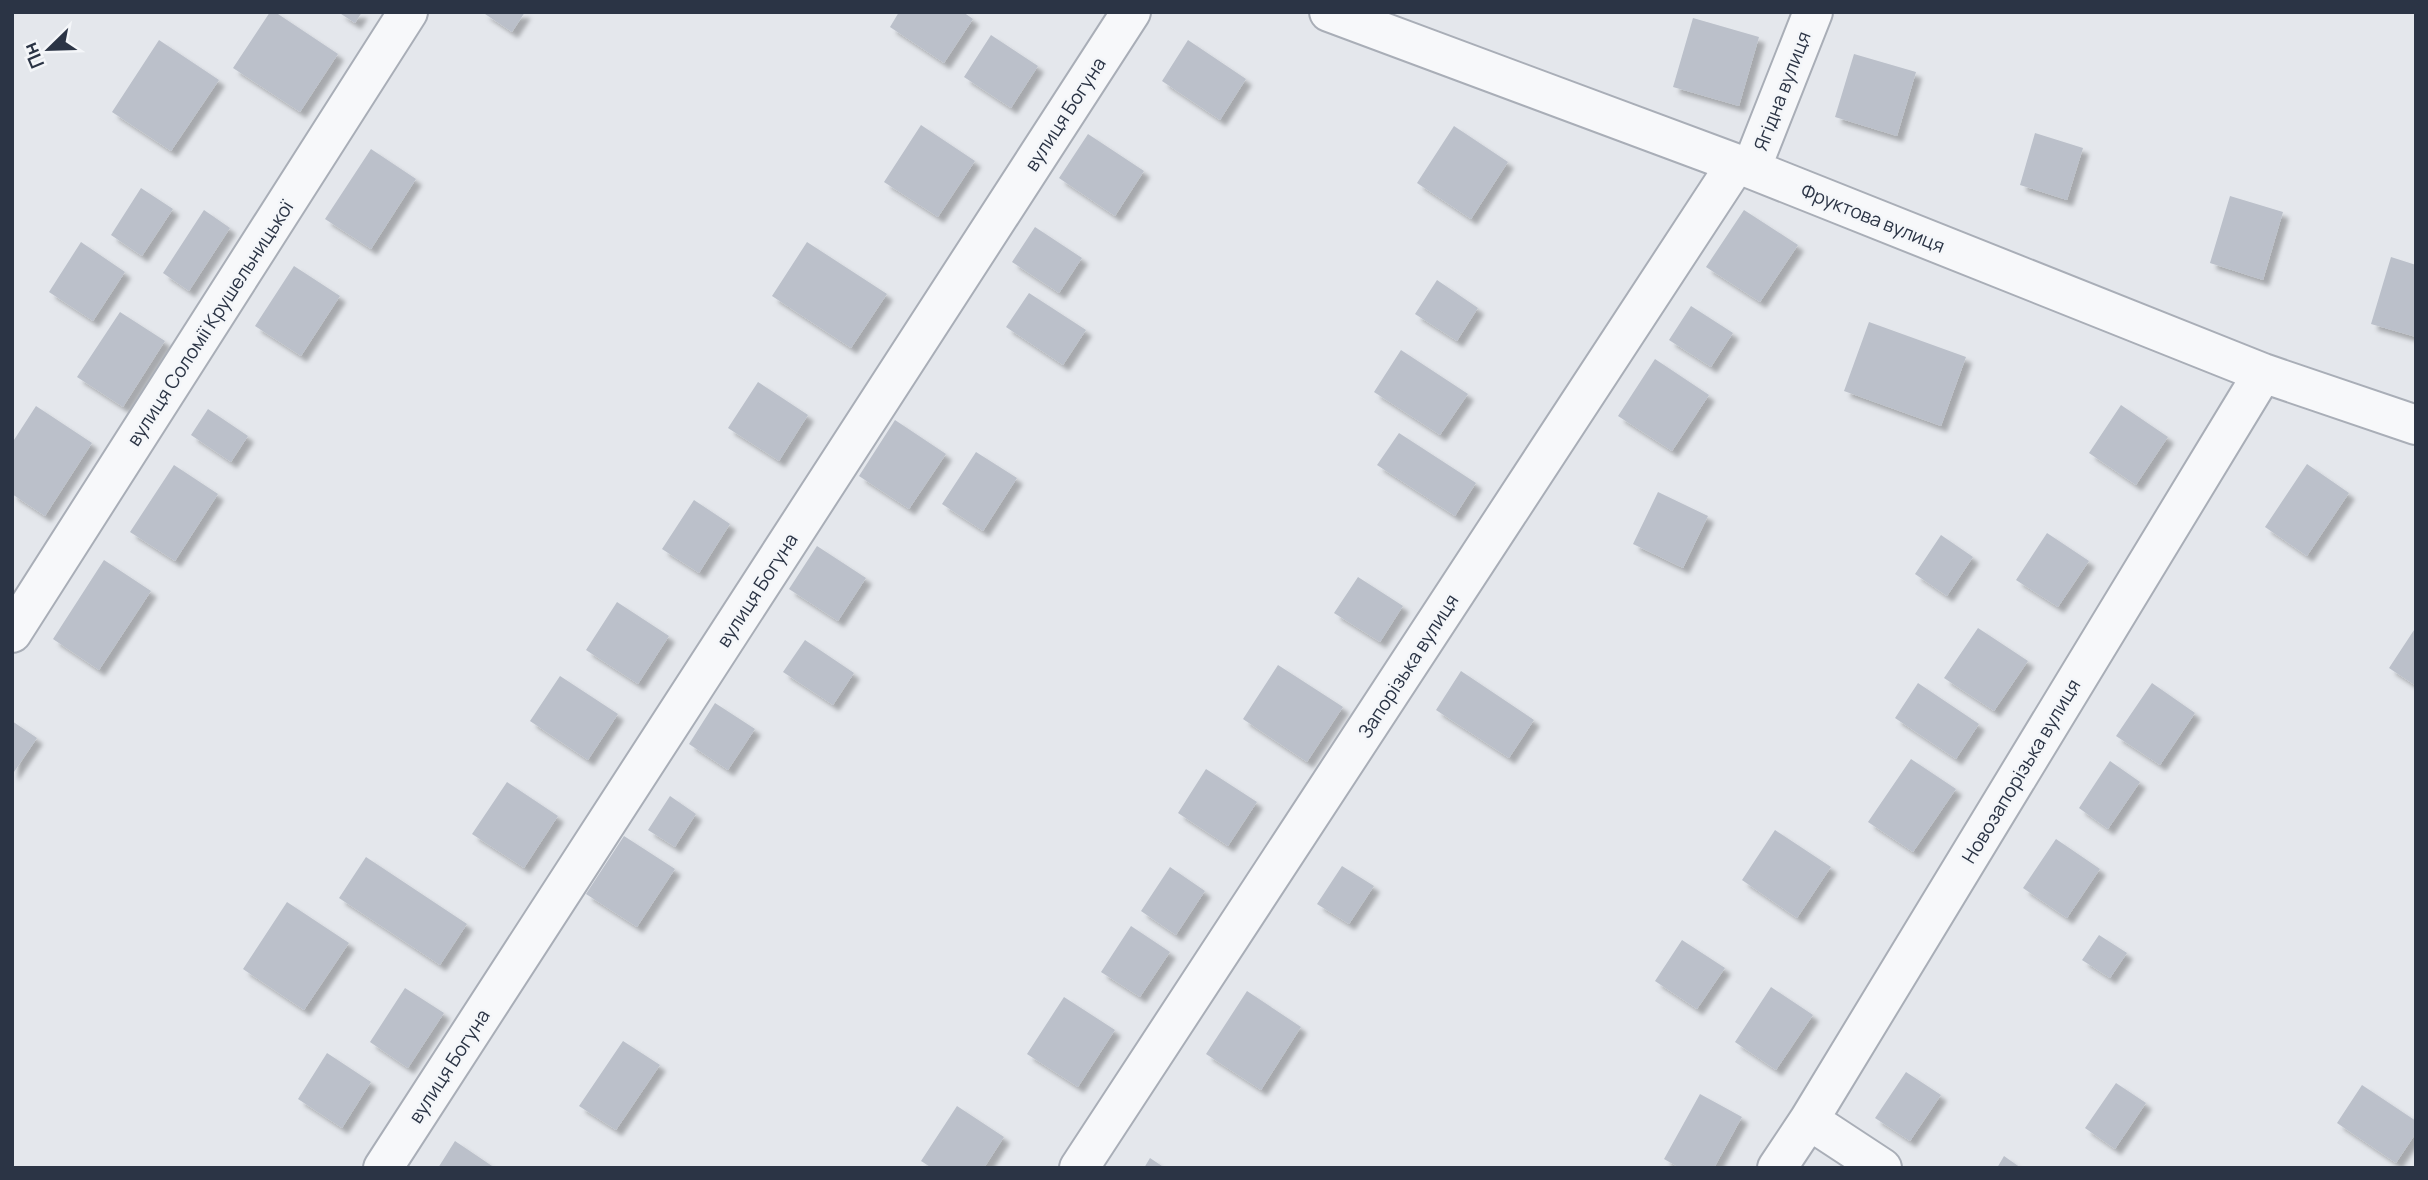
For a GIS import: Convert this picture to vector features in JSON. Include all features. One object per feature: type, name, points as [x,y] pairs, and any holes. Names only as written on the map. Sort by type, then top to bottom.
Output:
[{"type":"street","name":"вулиця Соломії Крушельницької","points":[[12,633],[408,12]]},
{"type":"street","name":"вулиця Богуна","points":[[383,1168],[1131,12]]},
{"type":"street","name":"Фруктова вулиця","points":[[1329,12],[1744,167],[2263,373],[2416,425]]},
{"type":"street","name":"Ягідна вулиця","points":[[1744,167],[1813,12]]},
{"type":"street","name":"Запорізька вулиця","points":[[1079,1168],[1744,167]]},
{"type":"street","name":"Новозапорізька вулиця","points":[[1777,1168],[1809,1120],[2263,373]]},
{"type":"street","points":[[1809,1120],[1882,1168]]},
{"type":"building","points":[[270,12],[275,12],[338,54],[300,112],[233,68]]},
{"type":"building","points":[[338,12],[362,12],[355,23]]},
{"type":"building","points":[[482,12],[525,12],[512,32]]},
{"type":"building","points":[[899,12],[963,12],[973,19],[944,63],[890,27]]},
{"type":"building","points":[[1693,18],[1759,37],[1739,106],[1673,87]]},
{"type":"building","points":[[991,35],[1038,66],[1011,108],[964,77]]},
{"type":"building","points":[[159,40],[219,80],[171,151],[112,112]]},
{"type":"building","points":[[1188,40],[1246,79],[1220,120],[1162,81]]},
{"type":"building","points":[[1854,54],[1916,72],[1897,136],[1835,117]]},
{"type":"building","points":[[921,125],[975,161],[938,217],[884,182]]},
{"type":"building","points":[[1454,126],[1508,162],[1471,219],[1417,183]]},
{"type":"building","points":[[2035,133],[2083,148],[2067,200],[2020,185]]},
{"type":"building","points":[[1088,134],[1144,171],[1115,216],[1059,178]]},
{"type":"building","points":[[371,149],[416,179],[371,249],[325,219]]},
{"type":"building","points":[[141,188],[173,209],[142,256],[111,235]]},
{"type":"building","points":[[2230,196],[2283,212],[2263,280],[2210,263]]},
{"type":"building","points":[[204,210],[230,228],[189,291],[163,273]]},
{"type":"building","points":[[1744,210],[1798,245],[1760,302],[1706,267]]},
{"type":"building","points":[[1035,227],[1082,258],[1059,293],[1012,262]]},
{"type":"building","points":[[81,242],[125,272],[93,321],[49,292]]},
{"type":"building","points":[[807,242],[887,294],[851,348],[772,296]]},
{"type":"building","points":[[2391,257],[2416,265],[2416,337],[2371,324]]},
{"type":"building","points":[[294,266],[340,296],[301,356],[255,326]]},
{"type":"building","points":[[1437,280],[1478,308],[1457,341],[1415,314]]},
{"type":"building","points":[[1029,293],[1086,330],[1063,365],[1006,327]]},
{"type":"building","points":[[1691,306],[1733,333],[1711,367],[1669,340]]},
{"type":"building","points":[[120,312],[165,341],[123,407],[77,377]]},
{"type":"building","points":[[1869,322],[1966,357],[1941,426],[1844,391]]},
{"type":"building","points":[[1401,350],[1468,394],[1440,435],[1374,392]]},
{"type":"building","points":[[1655,359],[1709,395],[1672,451],[1618,416]]},
{"type":"building","points":[[758,382],[808,415],[779,461],[728,428]]},
{"type":"building","points":[[2121,405],[2168,437],[2136,485],[2089,453]]},
{"type":"building","points":[[36,406],[92,443],[45,516],[12,494],[12,443]]},
{"type":"building","points":[[208,409],[248,436],[231,462],[191,435]]},
{"type":"building","points":[[895,420],[946,454],[909,509],[859,476]]},
{"type":"building","points":[[1399,433],[1476,483],[1455,516],[1377,465]]},
{"type":"building","points":[[976,452],[1017,478],[983,531],[942,504]]},
{"type":"building","points":[[2307,464],[2349,493],[2307,556],[2265,527]]},
{"type":"building","points":[[174,465],[218,494],[175,561],[130,532]]},
{"type":"building","points":[[1658,492],[1708,516],[1683,568],[1633,544]]},
{"type":"building","points":[[694,500],[730,524],[699,573],[662,549]]},
{"type":"building","points":[[2047,533],[2089,561],[2058,607],[2016,580]]},
{"type":"building","points":[[1941,535],[1973,557],[1947,596],[1915,574]]},
{"type":"building","points":[[817,546],[866,578],[838,621],[789,589]]},
{"type":"building","points":[[104,560],[151,591],[99,670],[53,639]]},
{"type":"building","points":[[1358,577],[1403,606],[1380,642],[1334,613]]},
{"type":"building","points":[[617,602],[669,636],[638,684],[586,650]]},
{"type":"building","points":[[2416,627],[2416,686],[2389,668]]},
{"type":"building","points":[[1978,628],[2028,661],[1994,711],[1944,678]]},
{"type":"building","points":[[805,640],[854,673],[833,705],[783,672]]},
{"type":"building","points":[[1278,665],[1343,707],[1307,762],[1243,719]]},
{"type":"building","points":[[1461,671],[1534,720],[1509,758],[1436,710]]},
{"type":"building","points":[[560,676],[618,714],[588,760],[530,721]]},
{"type":"building","points":[[1918,683],[1979,724],[1956,759],[1895,718]]},
{"type":"building","points":[[2152,683],[2195,713],[2160,765],[2116,736]]},
{"type":"building","points":[[715,703],[755,729],[728,770],[689,744]]},
{"type":"building","points":[[12,721],[37,738],[12,775]]},
{"type":"building","points":[[1911,759],[1956,789],[1913,852],[1868,822]]},
{"type":"building","points":[[2110,761],[2140,782],[2108,829],[2079,808]]},
{"type":"building","points":[[1206,769],[1257,802],[1228,846],[1178,813]]},
{"type":"building","points":[[507,782],[558,816],[524,868],[472,834]]},
{"type":"building","points":[[670,796],[696,814],[675,847],[648,830]]},
{"type":"building","points":[[1775,830],[1831,867],[1797,918],[1742,880]]},
{"type":"building","points":[[624,836],[675,869],[637,927],[586,894]]},
{"type":"building","points":[[2056,839],[2100,869],[2067,918],[2023,888]]},
{"type":"building","points":[[366,857],[467,924],[440,965],[339,898]]},
{"type":"building","points":[[1342,866],[1374,886],[1349,924],[1317,904]]},
{"type":"building","points":[[1170,867],[1205,891],[1176,935],[1141,911]]},
{"type":"building","points":[[287,902],[349,943],[304,1010],[243,969]]},
{"type":"building","points":[[1131,926],[1170,952],[1140,997],[1101,972]]},
{"type":"building","points":[[2099,935],[2127,953],[2110,978],[2082,960]]},
{"type":"building","points":[[1682,940],[1725,968],[1697,1009],[1655,981]]},
{"type":"building","points":[[1771,987],[1813,1015],[1776,1070],[1735,1042]]},
{"type":"building","points":[[405,988],[444,1013],[408,1068],[370,1042]]},
{"type":"building","points":[[1247,991],[1301,1027],[1261,1090],[1206,1054]]},
{"type":"building","points":[[1064,997],[1115,1030],[1078,1087],[1027,1054]]},
{"type":"building","points":[[623,1041],[660,1065],[616,1130],[579,1106]]},
{"type":"building","points":[[327,1053],[371,1082],[342,1128],[298,1099]]},
{"type":"building","points":[[1906,1072],[1941,1095],[1910,1141],[1875,1118]]},
{"type":"building","points":[[2116,1083],[2146,1103],[2115,1149],[2085,1128]]},
{"type":"building","points":[[2362,1085],[2416,1121],[2416,1133],[2396,1163],[2337,1123]]},
{"type":"building","points":[[1700,1094],[1742,1117],[1714,1168],[1680,1168],[1664,1159]]},
{"type":"building","points":[[957,1106],[1004,1137],[984,1168],[932,1168],[921,1161]]},
{"type":"building","points":[[455,1141],[495,1168],[438,1168]]},
{"type":"building","points":[[2004,1156],[2021,1168],[1997,1168]]},
{"type":"building","points":[[1150,1158],[1165,1168],[1144,1168]]}]
